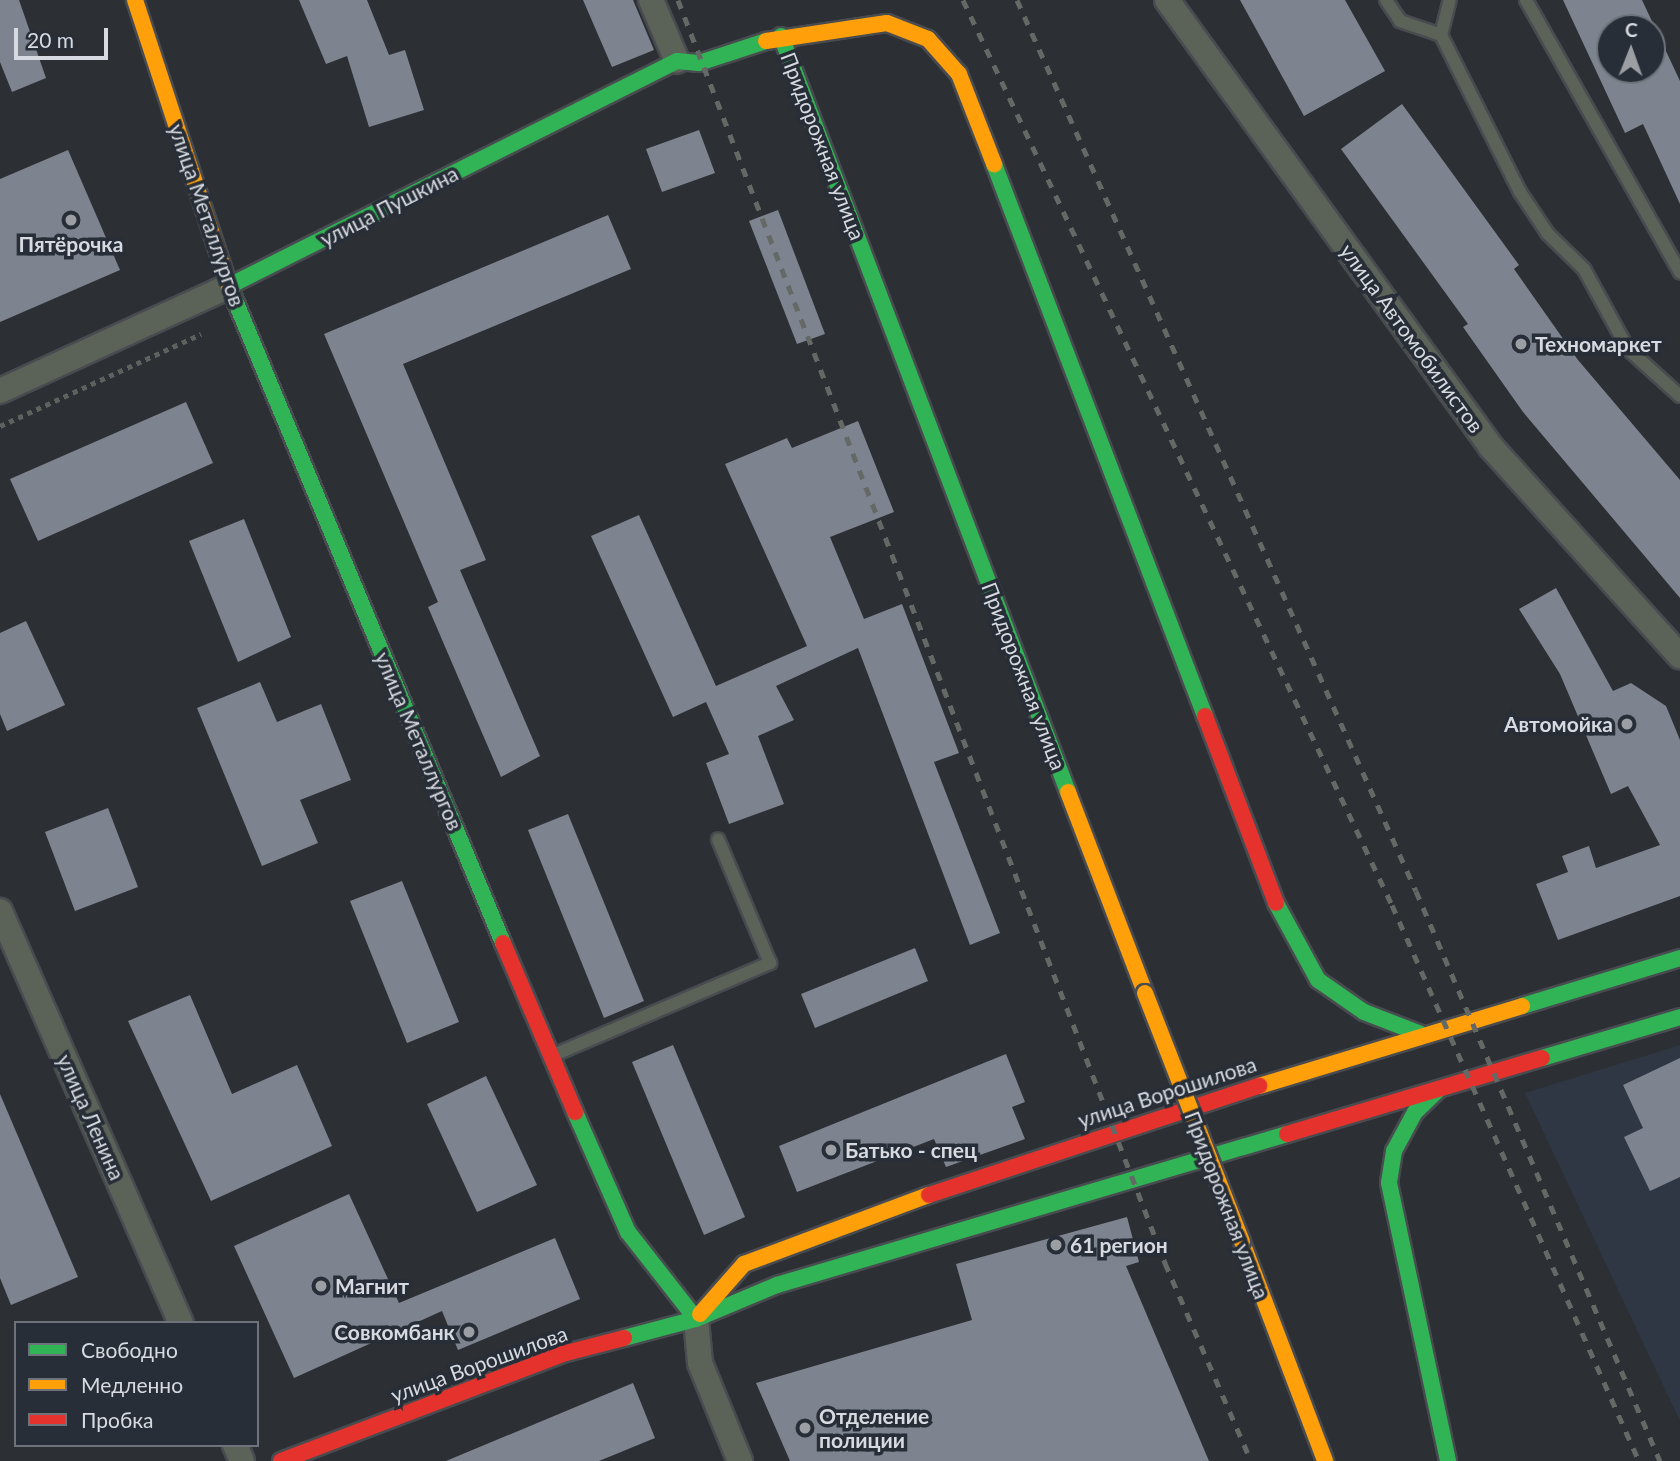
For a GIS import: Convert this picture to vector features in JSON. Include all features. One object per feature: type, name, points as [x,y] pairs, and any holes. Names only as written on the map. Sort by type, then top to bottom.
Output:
[{"type":"main road","name":"улица Металлургов","points":[[135,0],[229,286],[551,1057],[628,1232],[695,1319]]},
{"type":"main road","name":"Придорожная улица","points":[[1325,1461],[781,36],[887,23],[928,39],[959,74],[1287,932],[1318,980],[1364,1012],[1421,1034]]},
{"type":"main road","name":"улица Пушкина","points":[[229,286],[677,61],[699,63],[781,36]]},
{"type":"main road","name":"улица Ворошилова","points":[[695,1319],[744,1264],[777,1247],[1421,1034],[1680,958]]},
{"type":"main road","name":"улица Ворошилова","points":[[281,1461],[566,1353],[695,1319],[777,1285],[1680,1017]]},
{"type":"main road","points":[[1439,1089],[1415,1112],[1394,1152],[1389,1183],[1448,1461]]},
{"type":"street","points":[[651,0],[677,61]]},
{"type":"street","name":"улица Автомобилистов","points":[[1167,0],[1491,447],[1680,656]]},
{"type":"street","name":"улица Пушкина","points":[[0,391],[229,286]]},
{"type":"street","name":"улица Ленина","points":[[0,911],[180,1321]]},
{"type":"street","points":[[695,1319],[700,1363],[740,1461]]},
{"type":"lane","points":[[1386,0],[1400,21],[1441,34]]},
{"type":"lane","points":[[1450,0],[1441,34],[1520,192],[1548,234],[1584,269],[1628,349],[1680,396]]},
{"type":"lane","points":[[1526,0],[1680,272]]},
{"type":"lane","points":[[551,1057],[770,963],[719,839]]},
{"type":"path","points":[[0,426],[201,334]]},
{"type":"shaded area","points":[[1680,1045],[1680,1421],[1525,1093]]},
{"type":"building","points":[[0,0],[19,0],[46,78],[12,92],[0,62]]},
{"type":"building","points":[[299,0],[367,0],[389,55],[405,50],[424,110],[369,127],[347,56],[326,64]]},
{"type":"building","points":[[583,0],[633,0],[654,50],[612,67]]},
{"type":"building","points":[[1240,0],[1345,0],[1385,71],[1304,116]]},
{"type":"building","points":[[1563,0],[1642,0],[1649,14],[1596,14],[1596,71]]},
{"type":"building","points":[[1666,51],[1680,81],[1680,204],[1643,124],[1625,133],[1602,84],[1666,84]]},
{"type":"building","points":[[1402,104],[1519,265],[1514,269],[1578,360],[1680,480],[1680,598],[1523,412],[1463,327],[1468,324],[1341,149]]},
{"type":"building","points":[[699,130],[715,173],[662,192],[646,149]]},
{"type":"building","points":[[68,150],[120,270],[0,322],[0,179]]},
{"type":"building","points":[[778,210],[825,334],[797,344],[749,221]]},
{"type":"building","points":[[608,215],[631,269],[403,364],[486,560],[460,570],[540,756],[501,777],[428,607],[438,602],[324,334]]},
{"type":"building","points":[[186,402],[213,463],[38,541],[10,479]]},
{"type":"building","points":[[858,421],[894,512],[830,537],[864,619],[902,604],[959,753],[934,762],[1000,933],[970,945],[858,648],[776,686],[794,720],[758,736],[784,804],[729,824],[706,763],[729,754],[706,702],[673,717],[591,536],[639,515],[716,686],[807,646],[725,464],[787,438],[792,448]]},
{"type":"building","points":[[244,519],[291,637],[238,662],[189,541]]},
{"type":"building","points":[[1556,588],[1613,691],[1631,683],[1666,706],[1680,740],[1680,896],[1558,940],[1536,884],[1568,872],[1562,856],[1589,846],[1596,868],[1660,845],[1628,786],[1611,794],[1560,674],[1519,609]]},
{"type":"building","points":[[26,621],[65,705],[7,731],[0,714],[0,633]]},
{"type":"building","points":[[260,682],[277,722],[321,704],[351,780],[300,800],[318,843],[262,866],[197,708]]},
{"type":"building","points":[[108,808],[138,887],[75,911],[45,832]]},
{"type":"building","points":[[568,814],[644,1001],[604,1018],[528,830]]},
{"type":"building","points":[[402,881],[459,1022],[407,1043],[350,901]]},
{"type":"building","points":[[915,948],[928,981],[815,1028],[801,994]]},
{"type":"building","points":[[190,995],[232,1094],[297,1065],[332,1146],[211,1201],[128,1021]]},
{"type":"building","points":[[673,1045],[745,1217],[704,1235],[632,1062]]},
{"type":"building","points":[[1006,1054],[1025,1102],[1012,1107],[1025,1139],[946,1167],[934,1139],[797,1192],[779,1146]]},
{"type":"building","points":[[1680,1058],[1680,1177],[1650,1191],[1624,1137],[1643,1128],[1623,1085]]},
{"type":"building","points":[[486,1076],[537,1185],[477,1212],[427,1104]]},
{"type":"building","points":[[0,1094],[78,1277],[11,1305],[0,1278]]},
{"type":"building","name":"Магнит","points":[[349,1194],[399,1303],[555,1238],[580,1299],[458,1350],[442,1311],[294,1378],[234,1246]]},
{"type":"building","points":[[1127,1217],[1139,1262],[1126,1266],[1209,1461],[790,1461],[756,1383],[972,1320],[956,1264]]},
{"type":"building","points":[[633,1383],[655,1438],[599,1461],[446,1461]]},
{"type":"railway","points":[[678,0],[1165,1263],[1251,1461]]},
{"type":"railway","points":[[963,0],[1392,905],[1639,1461]]},
{"type":"railway","points":[[1017,0],[1416,891],[1660,1461]]},
{"type":"traffic: fast","points":[[781,36],[1068,792]]},
{"type":"traffic: fast","points":[[229,286],[677,61],[699,63],[766,41]]},
{"type":"traffic: fast","points":[[994,164],[1205,716]]},
{"type":"traffic: fast","points":[[229,286],[503,943]]},
{"type":"traffic: fast","points":[[1276,903],[1318,980],[1364,1012],[1421,1034]]},
{"type":"traffic: fast","points":[[1522,1006],[1680,958]]},
{"type":"traffic: fast","points":[[1542,1058],[1680,1017]]},
{"type":"traffic: fast","points":[[1439,1089],[1415,1112],[1394,1151],[1389,1183],[1448,1461]]},
{"type":"traffic: fast","points":[[575,1112],[628,1232],[696,1319]]},
{"type":"traffic: fast","points":[[624,1338],[696,1319],[777,1285],[1287,1134]]},
{"type":"traffic: slow","points":[[135,0],[229,286]]},
{"type":"traffic: slow","points":[[766,41],[887,23],[928,39],[959,74],[994,164]]},
{"type":"traffic: slow","points":[[1068,792],[1145,993]]},
{"type":"traffic: slow","points":[[1145,993],[1242,1242]]},
{"type":"traffic: slow","points":[[1259,1086],[1522,1006]]},
{"type":"traffic: slow","points":[[700,1314],[744,1264],[929,1195]]},
{"type":"traffic: slow","points":[[1242,1242],[1325,1461]]},
{"type":"traffic: jam","points":[[1205,716],[1276,903]]},
{"type":"traffic: jam","points":[[503,943],[575,1112]]},
{"type":"traffic: jam","points":[[1287,1134],[1542,1058]]},
{"type":"traffic: jam","points":[[929,1195],[1259,1086]]},
{"type":"traffic: jam","points":[[281,1461],[566,1353],[624,1338]]},
{"type":"place","name":"Пятёрочка","points":[[71,220]]},
{"type":"place","name":"Техномаркет","points":[[1521,344]]},
{"type":"place","name":"Автомойка","points":[[1627,724]]},
{"type":"place","name":"Батько - спец","points":[[831,1150]]},
{"type":"place","name":"61 регион","points":[[1056,1245]]},
{"type":"place","name":"Магнит","points":[[321,1286]]},
{"type":"place","name":"Совкомбанк","points":[[469,1332]]},
{"type":"place","name":"Отделение полиции","points":[[805,1428]]}]
